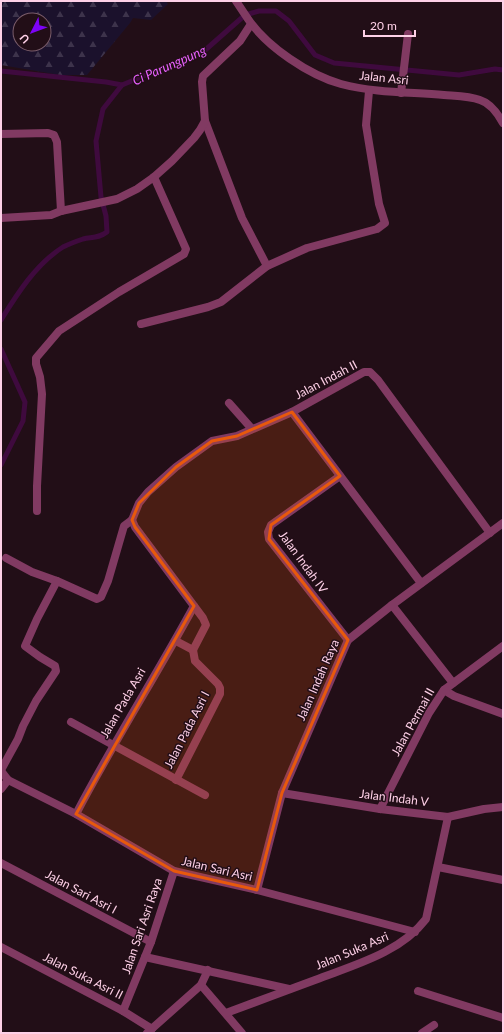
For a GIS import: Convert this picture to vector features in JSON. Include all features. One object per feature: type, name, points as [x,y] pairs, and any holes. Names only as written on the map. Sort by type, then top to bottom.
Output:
[{"type":"street","name":"Jalan Asri","points":[[238,4],[249,22],[274,47],[308,71],[340,84],[369,91],[466,97],[481,100],[492,108],[503,123]]},
{"type":"street","points":[[249,22],[240,41],[203,76],[202,82],[205,121],[242,218],[267,266]]},
{"type":"street","points":[[401,92],[402,72],[408,34]]},
{"type":"street","points":[[141,324],[190,312],[221,302],[267,266],[307,248],[377,229],[385,223],[379,204],[366,125],[369,91]]},
{"type":"street","points":[[1,218],[51,215],[61,211],[117,199],[137,189],[154,177],[194,138],[205,121]]},
{"type":"street","points":[[1,134],[48,133],[54,135],[57,142],[61,211]]},
{"type":"street","points":[[36,511],[42,394],[36,358],[59,331],[119,292],[184,254],[186,249],[154,177]]},
{"type":"street","name":"Jalan Indah II","points":[[57,581],[97,599],[101,597],[108,581],[124,526],[132,520],[139,503],[148,492],[176,467],[212,441],[237,436],[292,412],[364,372],[370,372],[378,380],[490,532]]},
{"type":"street","points":[[229,403],[252,429]]},
{"type":"street","points":[[292,412],[421,583]]},
{"type":"street","name":"Jalan Indah IV","points":[[340,476],[271,525],[268,535],[269,539],[348,640]]},
{"type":"street","points":[[132,520],[135,527],[194,606],[206,625],[193,650],[176,641]]},
{"type":"street","name":"Jalan Indah Raya","points":[[257,890],[282,793],[348,640],[421,583],[503,523]]},
{"type":"street","points":[[3,784],[1,770],[36,701],[56,671],[55,666],[25,646],[57,581],[32,572],[6,558]]},
{"type":"street","points":[[392,605],[453,683]]},
{"type":"street","name":"Jalan Pada Asri","points":[[76,814],[113,746],[161,663],[176,641],[194,606]]},
{"type":"street","name":"Jalan Permai II","points":[[380,809],[429,713],[444,690],[503,646]]},
{"type":"street","name":"Jalan Pada Asri I","points":[[176,780],[220,694],[218,684],[195,661],[193,650]]},
{"type":"street","points":[[444,690],[454,696],[503,714]]},
{"type":"street","name":"Jalan Pada Asri I","points":[[71,722],[205,795]]},
{"type":"street","name":"Jalan Sari Asri","points":[[3,784],[76,814],[174,871],[257,890],[415,932]]},
{"type":"street","name":"Jalan Indah V","points":[[282,793],[380,809],[448,817],[484,809],[503,807]]},
{"type":"street","name":"Jalan Suka Asri","points":[[226,1013],[369,959],[400,943],[415,932],[426,919],[448,817]]},
{"type":"street","name":"Jalan Sari Asri I","points":[[1,863],[151,942]]},
{"type":"street","points":[[438,867],[503,880]]},
{"type":"street","name":"Jalan Sari Asri Raya","points":[[124,1011],[151,942],[174,871]]},
{"type":"street","name":"Jalan Suka Asri II","points":[[1,948],[124,1011],[149,1031]]},
{"type":"street","points":[[145,957],[290,989]]},
{"type":"street","points":[[149,1031],[201,985],[208,970]]},
{"type":"street","points":[[201,985],[242,1033]]},
{"type":"street","points":[[418,991],[503,1018]]},
{"type":"street","points":[[422,1033],[434,1025]]},
{"type":"highlighted area","points":[[292,412],[340,476],[271,525],[269,539],[348,640],[282,793],[257,890],[174,871],[76,814],[194,606],[135,527],[132,520],[139,503],[176,467],[212,441],[237,436]]},
{"type":"green space","points":[[1,1],[166,1],[168,4],[151,20],[133,18],[87,75],[60,75],[1,65]]},
{"type":"waterway","name":"Ci Parungpung","points":[[1,320],[28,280],[53,254],[70,244],[83,239],[99,236],[107,232],[106,216],[101,197],[96,141],[103,109],[122,85],[203,52],[245,15],[259,11],[276,11],[289,21],[315,55],[334,63],[459,75],[495,69],[503,70]]},
{"type":"waterway","points":[[1,71],[122,85]]},
{"type":"waterway","name":"Ci Parungpung","points":[[1,349],[25,402],[23,421],[1,465]]}]
